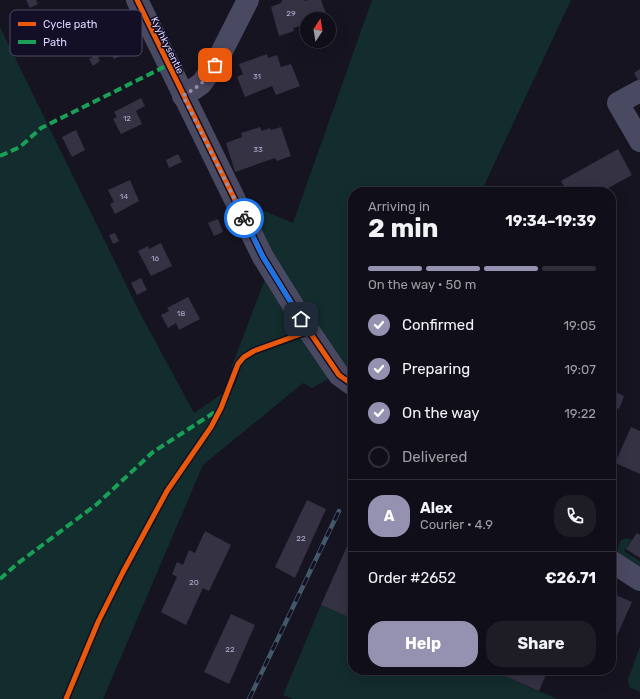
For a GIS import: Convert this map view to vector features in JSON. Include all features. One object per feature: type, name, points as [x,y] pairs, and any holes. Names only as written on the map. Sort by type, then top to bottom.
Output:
[{"type":"street","name":"Kyyhkysentie","points":[[137,0],[142,10]]},
{"type":"street","points":[[183,96],[201,84],[215,65],[248,0]]},
{"type":"street","name":"Kyyhkysentie","points":[[142,10],[263,257],[309,331],[339,375],[348,381]]},
{"type":"street","points":[[640,91],[618,102],[640,141]]},
{"type":"street","points":[[616,564],[640,580]]},
{"type":"green space","points":[[372,0],[571,0],[483,187],[348,187],[348,368],[312,388],[303,383],[203,465],[103,699],[0,699],[0,27],[10,47],[10,56],[14,56],[140,313],[194,413],[235,385],[239,372],[231,368],[274,256],[246,203],[293,223]]},
{"type":"green space","points":[[627,538],[632,540],[624,551],[640,561],[640,568],[617,555],[621,540]]},
{"type":"green space","points":[[321,605],[348,617],[348,675],[503,675],[557,699],[293,699],[283,695]]},
{"type":"green space","points":[[640,646],[640,692],[629,687],[628,680]]},
{"type":"building","points":[[26,0],[36,0],[38,4],[30,8]]},
{"type":"building","points":[[282,0],[321,0],[325,12],[300,12],[300,26],[293,28],[294,31],[279,36],[271,7],[281,3]]},
{"type":"building","points":[[267,54],[268,58],[277,55],[281,67],[291,64],[300,86],[276,95],[272,86],[245,97],[237,77],[243,74],[239,64]]},
{"type":"building","points":[[94,56],[98,56],[100,61],[93,66],[89,59]]},
{"type":"building","points":[[112,56],[120,56],[114,59]]},
{"type":"building","points":[[640,69],[640,84],[634,73]]},
{"type":"building","points":[[141,98],[145,106],[136,111],[142,124],[121,134],[113,119],[117,117],[114,112]]},
{"type":"building","points":[[260,127],[262,131],[270,128],[271,130],[281,127],[291,156],[277,161],[275,158],[235,172],[226,143],[242,137],[241,133]]},
{"type":"building","points":[[76,130],[85,150],[72,157],[62,137]]},
{"type":"building","points":[[618,149],[632,175],[610,187],[564,187],[561,181]]},
{"type":"building","points":[[178,154],[182,162],[169,168],[166,160]]},
{"type":"building","points":[[130,180],[139,201],[115,214],[110,204],[114,202],[108,190]]},
{"type":"building","points":[[218,219],[223,232],[214,236],[208,223]]},
{"type":"building","points":[[115,233],[119,241],[113,244],[109,235]]},
{"type":"building","points":[[161,243],[172,266],[151,276],[138,251],[148,246],[149,249]]},
{"type":"building","points":[[141,278],[147,290],[137,295],[131,283]]},
{"type":"building","points":[[188,297],[200,319],[179,330],[176,323],[168,328],[161,315],[169,311],[167,308]]},
{"type":"building","points":[[616,392],[624,396],[619,409],[616,408]]},
{"type":"building","points":[[631,427],[640,431],[640,474],[616,463]]},
{"type":"building","points":[[307,500],[326,509],[295,578],[275,567]]},
{"type":"building","points":[[205,531],[231,545],[209,591],[203,588],[186,625],[161,612],[177,577],[172,574],[177,562],[183,565],[189,550],[195,553]]},
{"type":"building","points":[[637,533],[640,535],[640,558],[626,549]]},
{"type":"building","points":[[348,544],[348,617],[321,605]]},
{"type":"building","points":[[616,595],[632,602],[616,637]]},
{"type":"building","points":[[231,614],[255,625],[229,684],[204,672]]},
{"type":"building","points":[[503,675],[546,675],[539,691]]},
{"type":"railway","points":[[249,699],[339,511]]},
{"type":"marked path","points":[[0,156],[20,147],[41,128],[168,65]]},
{"type":"marked path","points":[[0,579],[17,564],[97,504],[153,452],[218,410]]},
{"type":"cycle path","points":[[137,0],[142,10]]},
{"type":"cycle path","points":[[142,10],[263,257],[309,331],[339,375],[348,381]]},
{"type":"cycle path","points":[[66,699],[98,622],[123,572],[167,491],[211,427],[221,408],[238,364],[244,357],[254,351],[309,331]]},
{"type":"way so far","points":[[215,65],[201,84],[183,96],[244,218]]},
{"type":"route","points":[[244,218],[263,257],[301,319]]}]
